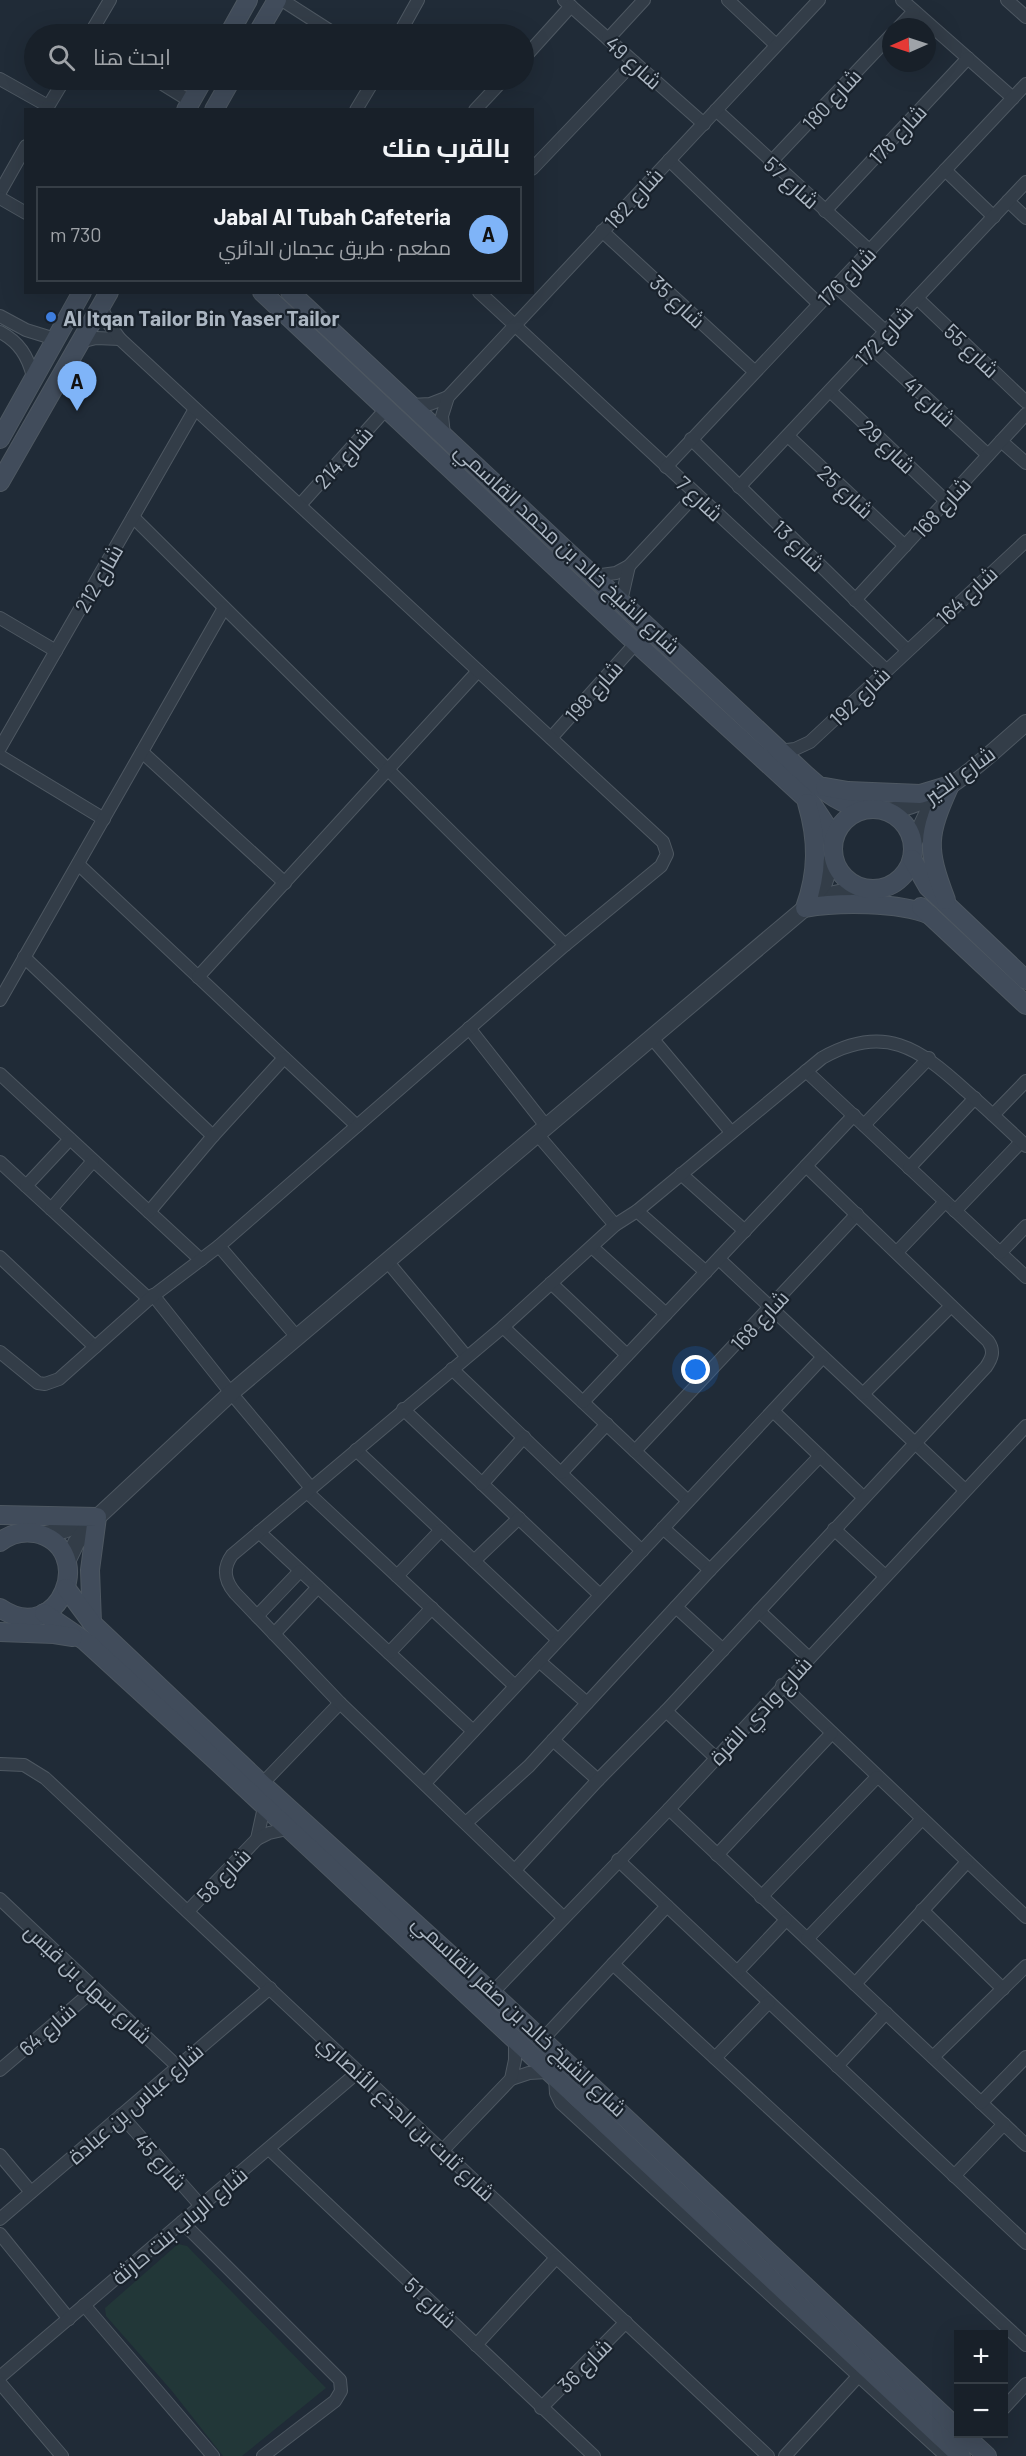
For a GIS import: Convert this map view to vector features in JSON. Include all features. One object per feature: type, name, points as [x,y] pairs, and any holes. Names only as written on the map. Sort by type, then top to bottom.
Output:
[{"type":"main road","points":[[235,24],[248,0]]},
{"type":"main road","points":[[263,24],[277,0]]},
{"type":"main road","points":[[188,105],[197,90]]},
{"type":"main road","points":[[215,108],[225,90]]},
{"type":"main road","points":[[0,439],[81,294]]},
{"type":"main road","name":"شارع الشيخ خالد بن محمد القاسمي","points":[[264,294],[636,643],[809,786],[845,804],[877,810]]},
{"type":"main road","name":"شارع الشيخ خالد بن محمد القاسمي","points":[[293,294],[779,751],[809,786],[833,850]]},
{"type":"main road","points":[[0,482],[105,299]]},
{"type":"main road","points":[[930,915],[900,906],[831,905],[805,908],[814,879],[816,852],[809,786],[848,791],[920,794],[950,785]]},
{"type":"main road","points":[[949,906],[937,879],[930,847],[934,821],[950,785]]},
{"type":"main road","points":[[1026,980],[928,887],[913,852],[906,825],[877,810],[856,812],[843,822],[833,850],[837,867],[846,879],[870,889],[905,896],[930,915],[1026,1005]]},
{"type":"main road","points":[[870,889],[897,882],[908,870],[913,852]]},
{"type":"main road","points":[[0,1515],[97,1517],[90,1570],[92,1623]]},
{"type":"main road","points":[[4,1535],[31,1533],[41,1535],[57,1545],[67,1562],[66,1588],[58,1603],[44,1613],[30,1617],[5,1615]]},
{"type":"main road","name":"شارع الشيخ خالد بن صقر القاسمي","points":[[66,1588],[92,1623],[262,1784],[492,1993],[954,2425]]},
{"type":"main road","name":"شارع الشيخ خالد بن صقر القاسمي","points":[[44,1613],[85,1641],[264,1807],[552,2075],[595,2125],[862,2372],[969,2441],[987,2456]]},
{"type":"main road","points":[[0,1632],[54,1634],[85,1641]]},
{"type":"main road","points":[[423,1955],[417,1942],[419,1938],[442,1956],[459,1963]]},
{"type":"street","points":[[96,24],[110,0]]},
{"type":"street","points":[[282,0],[319,24]]},
{"type":"street","points":[[405,24],[418,0]]},
{"type":"street","points":[[608,39],[644,0]]},
{"type":"street","points":[[728,0],[777,45]]},
{"type":"street","name":"شارع 182","points":[[448,397],[819,0]]},
{"type":"street","points":[[902,0],[1013,98]]},
{"type":"street","points":[[1007,0],[1026,17]]},
{"type":"street","points":[[534,46],[568,3]]},
{"type":"street","name":"شارع 49","points":[[568,3],[704,124]]},
{"type":"street","points":[[907,18],[914,11]]},
{"type":"street","name":"شارع 180","points":[[770,163],[882,45]]},
{"type":"street","name":"شارع 178","points":[[825,211],[968,58]]},
{"type":"street","points":[[534,167],[634,62]]},
{"type":"street","points":[[0,79],[47,108],[58,90]]},
{"type":"street","name":"شارع 176","points":[[666,467],[1026,84]]},
{"type":"street","points":[[169,90],[188,105]]},
{"type":"street","points":[[357,108],[368,90]]},
{"type":"street","points":[[478,108],[494,90]]},
{"type":"street","name":"شارع 57","points":[[716,110],[770,163],[870,252]]},
{"type":"street","points":[[0,192],[24,150]]},
{"type":"street","points":[[669,160],[819,304]]},
{"type":"street","points":[[945,170],[994,217]]},
{"type":"street","name":"شارع 172","points":[[739,487],[1026,182]]},
{"type":"street","points":[[0,198],[24,212]]},
{"type":"street","points":[[1008,201],[1026,218]]},
{"type":"street","name":"شارع 35","points":[[602,231],[754,371]]},
{"type":"street","points":[[836,286],[886,332]]},
{"type":"street","name":"شارع 7","points":[[481,294],[886,670]]},
{"type":"street","name":"شارع 55","points":[[917,298],[1026,402]]},
{"type":"street","points":[[0,1352],[29,1377],[45,1384],[59,1379],[151,1297],[219,1246],[565,945],[661,866],[667,854],[663,842],[120,339],[109,324],[105,299]]},
{"type":"street","points":[[0,315],[19,327],[55,339]]},
{"type":"street","points":[[12,338],[19,327]]},
{"type":"street","points":[[0,332],[12,338],[26,356],[33,377]]},
{"type":"street","points":[[81,342],[96,338],[120,339]]},
{"type":"street","name":"شارع 41","points":[[871,347],[988,455]]},
{"type":"street","name":"شارع 29","points":[[830,391],[946,501]]},
{"type":"street","points":[[411,405],[430,404],[448,397]]},
{"type":"street","points":[[444,435],[442,416],[448,397]]},
{"type":"street","name":"212 شارع","points":[[0,748],[195,409]]},
{"type":"street","name":"214 شارع","points":[[300,505],[386,409]]},
{"type":"street","name":"شارع 168","points":[[855,600],[1026,414]]},
{"type":"street","name":"شارع 25","points":[[788,436],[905,546]]},
{"type":"street","name":"شارع 13","points":[[691,439],[907,650]]},
{"type":"street","points":[[1001,441],[1026,464]]},
{"type":"street","points":[[594,576],[616,573],[629,566],[696,494]]},
{"type":"street","points":[[133,517],[565,945]]},
{"type":"street","name":"شارع 164","points":[[907,650],[1026,541]]},
{"type":"street","points":[[621,601],[629,566]]},
{"type":"street","points":[[0,1000],[224,608]]},
{"type":"street","points":[[0,618],[56,651]]},
{"type":"street","name":"شارع 198","points":[[551,738],[636,643]]},
{"type":"street","name":"شارع 192","points":[[779,751],[795,749],[810,742],[907,650]]},
{"type":"street","points":[[198,977],[478,671]]},
{"type":"street","name":"شارع الخير","points":[[877,810],[923,802],[950,785],[1026,723]]},
{"type":"street","name":"شارع 192","points":[[809,786],[805,755],[810,742]]},
{"type":"street","points":[[142,752],[285,883]]},
{"type":"street","points":[[0,756],[104,819]]},
{"type":"street","points":[[913,852],[928,812],[950,785]]},
{"type":"street","points":[[67,1562],[82,1533],[97,1517],[231,1393],[805,908],[824,883],[833,850]]},
{"type":"street","points":[[78,864],[357,1126]]},
{"type":"street","points":[[805,908],[834,894],[870,889]]},
{"type":"street","points":[[24,957],[213,1136]]},
{"type":"street","points":[[469,1028],[542,1130],[615,1225]]},
{"type":"street","points":[[651,1037],[731,1132]]},
{"type":"street","points":[[563,1917],[467,1822],[340,1703],[231,1588],[225,1569],[232,1555],[502,1328],[615,1225],[637,1211],[806,1071],[834,1051],[861,1043],[897,1045],[929,1058],[1023,1144],[955,1211]]},
{"type":"street","points":[[149,1212],[213,1136],[284,1058]]},
{"type":"street","points":[[864,1125],[929,1058]]},
{"type":"street","points":[[806,1071],[1026,1277]]},
{"type":"street","points":[[0,1074],[201,1260]]},
{"type":"street","points":[[993,1115],[1026,1081]]},
{"type":"street","points":[[909,1168],[975,1098]]},
{"type":"street","points":[[583,1402],[854,1115]]},
{"type":"street","points":[[26,1186],[70,1139]]},
{"type":"street","points":[[51,1209],[93,1161]]},
{"type":"street","points":[[0,1162],[151,1297],[309,1490],[515,1686]]},
{"type":"street","points":[[515,1870],[916,1443],[986,1367],[992,1357],[988,1341],[806,1166]]},
{"type":"street","points":[[681,1174],[745,1231]]},
{"type":"street","points":[[897,1252],[945,1202]]},
{"type":"street","points":[[637,1211],[706,1272]]},
{"type":"street","name":"شارع 168","points":[[636,1452],[857,1214]]},
{"type":"street","points":[[1000,1253],[1026,1226]]},
{"type":"street","points":[[219,1246],[297,1337]]},
{"type":"street","points":[[592,1246],[666,1314]]},
{"type":"street","points":[[0,1257],[95,1347]]},
{"type":"street","points":[[718,1259],[965,1490]]},
{"type":"street","points":[[387,1261],[466,1356]]},
{"type":"street","points":[[551,1283],[627,1355]]},
{"type":"street","points":[[863,1394],[951,1306]]},
{"type":"street","points":[[502,1328],[688,1501]]},
{"type":"street","points":[[424,1783],[824,1357]]},
{"type":"street","points":[[452,1369],[642,1551]]},
{"type":"street","points":[[404,1409],[600,1595]]},
{"type":"street","points":[[773,1411],[863,1497]]},
{"type":"street","points":[[561,1473],[607,1425]]},
{"type":"street","name":"شارع وادي القرة","points":[[492,1993],[669,1809],[1026,1425]]},
{"type":"street","points":[[482,1484],[524,1437]]},
{"type":"street","points":[[356,1450],[558,1640]]},
{"type":"street","points":[[467,1822],[515,1780],[710,1570],[820,1456]]},
{"type":"street","points":[[41,1535],[64,1530],[97,1517]]},
{"type":"street","points":[[474,1561],[519,1518]]},
{"type":"street","points":[[663,1528],[710,1570]]},
{"type":"street","points":[[834,1529],[885,1576]]},
{"type":"street","points":[[397,1576],[441,1530]]},
{"type":"street","points":[[259,1532],[473,1731]]},
{"type":"street","points":[[257,1616],[300,1571]]},
{"type":"street","points":[[274,1634],[318,1587]]},
{"type":"street","points":[[676,1607],[723,1650]]},
{"type":"street","points":[[389,1653],[432,1608]]},
{"type":"street","points":[[759,1611],[808,1658]]},
{"type":"street","points":[[538,1661],[587,1703]]},
{"type":"street","points":[[782,1685],[1026,1917]]},
{"type":"street","points":[[262,1784],[340,1703]]},
{"type":"street","points":[[666,1711],[716,1758]]},
{"type":"street","points":[[717,1855],[832,1733]]},
{"type":"street","points":[[553,1740],[598,1780]]},
{"type":"street","name":"شارع ثابت بن الجذع الأنصاري","points":[[0,1764],[24,1765],[45,1778],[768,2456]]},
{"type":"street","points":[[761,1897],[877,1777]]},
{"type":"street","name":"شارع 58","points":[[258,1839],[264,1807]]},
{"type":"street","points":[[669,1809],[1026,2145]]},
{"type":"street","points":[[807,1939],[922,1819]]},
{"type":"street","name":"شارع 58","points":[[188,1911],[258,1839],[268,1833],[287,1829]]},
{"type":"street","points":[[618,1860],[1026,2243]]},
{"type":"street","points":[[855,1984],[967,1862]]},
{"type":"street","points":[[542,2040],[667,1906]]},
{"type":"street","name":"شارع سهل بن قيس","points":[[3,1907],[178,2067]]},
{"type":"street","points":[[922,1911],[1003,1989]]},
{"type":"street","points":[[738,1971],[786,1920]]},
{"type":"street","points":[[613,1964],[1026,2345]]},
{"type":"street","points":[[933,2057],[1026,1966]]},
{"type":"street","name":"شارع عباس بن عبادة","points":[[0,2219],[270,1988]]},
{"type":"street","name":"شارع 64","points":[[0,2070],[95,1989]]},
{"type":"street","points":[[715,2058],[769,2002]]},
{"type":"street","points":[[837,2066],[886,2013]]},
{"type":"street","points":[[511,2079],[516,2060],[515,2040]]},
{"type":"street","points":[[981,2103],[1026,2057]]},
{"type":"street","name":"شارع الرباب بنت حارثة","points":[[0,2377],[358,2072]]},
{"type":"street","points":[[443,2150],[511,2079],[529,2073],[552,2075]]},
{"type":"street","name":"شارع 45","points":[[121,2115],[201,2206]]},
{"type":"street","points":[[954,2176],[1004,2124]]},
{"type":"street","name":"شارع 51","points":[[269,2149],[594,2456]]},
{"type":"street","points":[[0,2156],[31,2192]]},
{"type":"street","points":[[182,2222],[340,2380],[341,2391],[335,2401],[263,2456]]},
{"type":"street","points":[[0,2234],[69,2319]]},
{"type":"street","points":[[476,2345],[556,2258]]},
{"type":"street","points":[[84,2305],[213,2456]]},
{"type":"street","name":"شارع 36","points":[[541,2408],[626,2322]]},
{"type":"street","points":[[785,2456],[862,2372],[946,2456]]},
{"type":"street","points":[[0,2383],[62,2456]]},
{"type":"street","points":[[1008,2404],[1026,2384]]},
{"type":"green space","points":[[178,2244],[187,2246],[326,2388],[242,2456],[223,2456],[172,2391],[106,2316],[105,2308]]},
{"type":"place","name":"Al Itqan Tailor Bin Yaser Tailor","points":[[51,317]]},
{"type":"place","name":"Jabal Al Tubah Cafeteria","points":[[77,411]]}]
